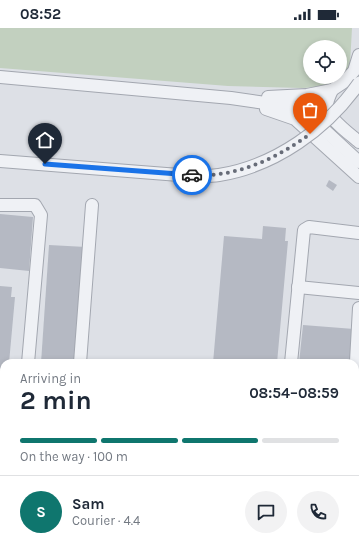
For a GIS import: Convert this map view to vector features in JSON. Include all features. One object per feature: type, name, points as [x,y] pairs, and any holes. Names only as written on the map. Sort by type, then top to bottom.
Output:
[{"type":"street","points":[[231,98],[288,97],[332,90],[344,82],[354,71],[359,55]]},
{"type":"street","points":[[0,77],[231,98],[293,107],[306,113],[359,162]]},
{"type":"street","points":[[0,161],[179,175],[217,176],[236,172],[292,148],[337,111],[359,83]]},
{"type":"street","points":[[332,90],[327,101],[328,111],[336,122],[359,142]]},
{"type":"street","points":[[231,98],[283,114],[294,119],[359,177]]},
{"type":"street","points":[[0,205],[35,205],[42,215],[28,359]]},
{"type":"street","points":[[80,359],[92,205]]},
{"type":"street","points":[[291,359],[303,233],[306,228],[309,227],[359,233]]},
{"type":"street","points":[[298,287],[359,293]]},
{"type":"street","points":[[356,359],[359,308]]},
{"type":"green space","points":[[0,28],[352,28],[350,65],[347,69],[347,40],[303,40],[303,84],[328,84],[322,87],[302,88],[228,86],[0,68]]},
{"type":"building","points":[[329,180],[337,185],[333,191],[326,186]]},
{"type":"building","points":[[0,214],[33,217],[29,271],[0,268]]},
{"type":"building","points":[[263,226],[286,228],[285,241],[288,241],[277,359],[213,359],[224,236],[262,239]]},
{"type":"building","points":[[49,245],[86,247],[78,359],[41,359]]},
{"type":"building","points":[[0,286],[12,287],[11,297],[15,297],[9,359],[0,359]]},
{"type":"building","points":[[303,325],[354,329],[351,359],[299,359]]},
{"type":"way so far","points":[[192,175],[217,176],[236,172],[292,148],[310,134]]},
{"type":"route","points":[[45,164],[192,175]]}]
